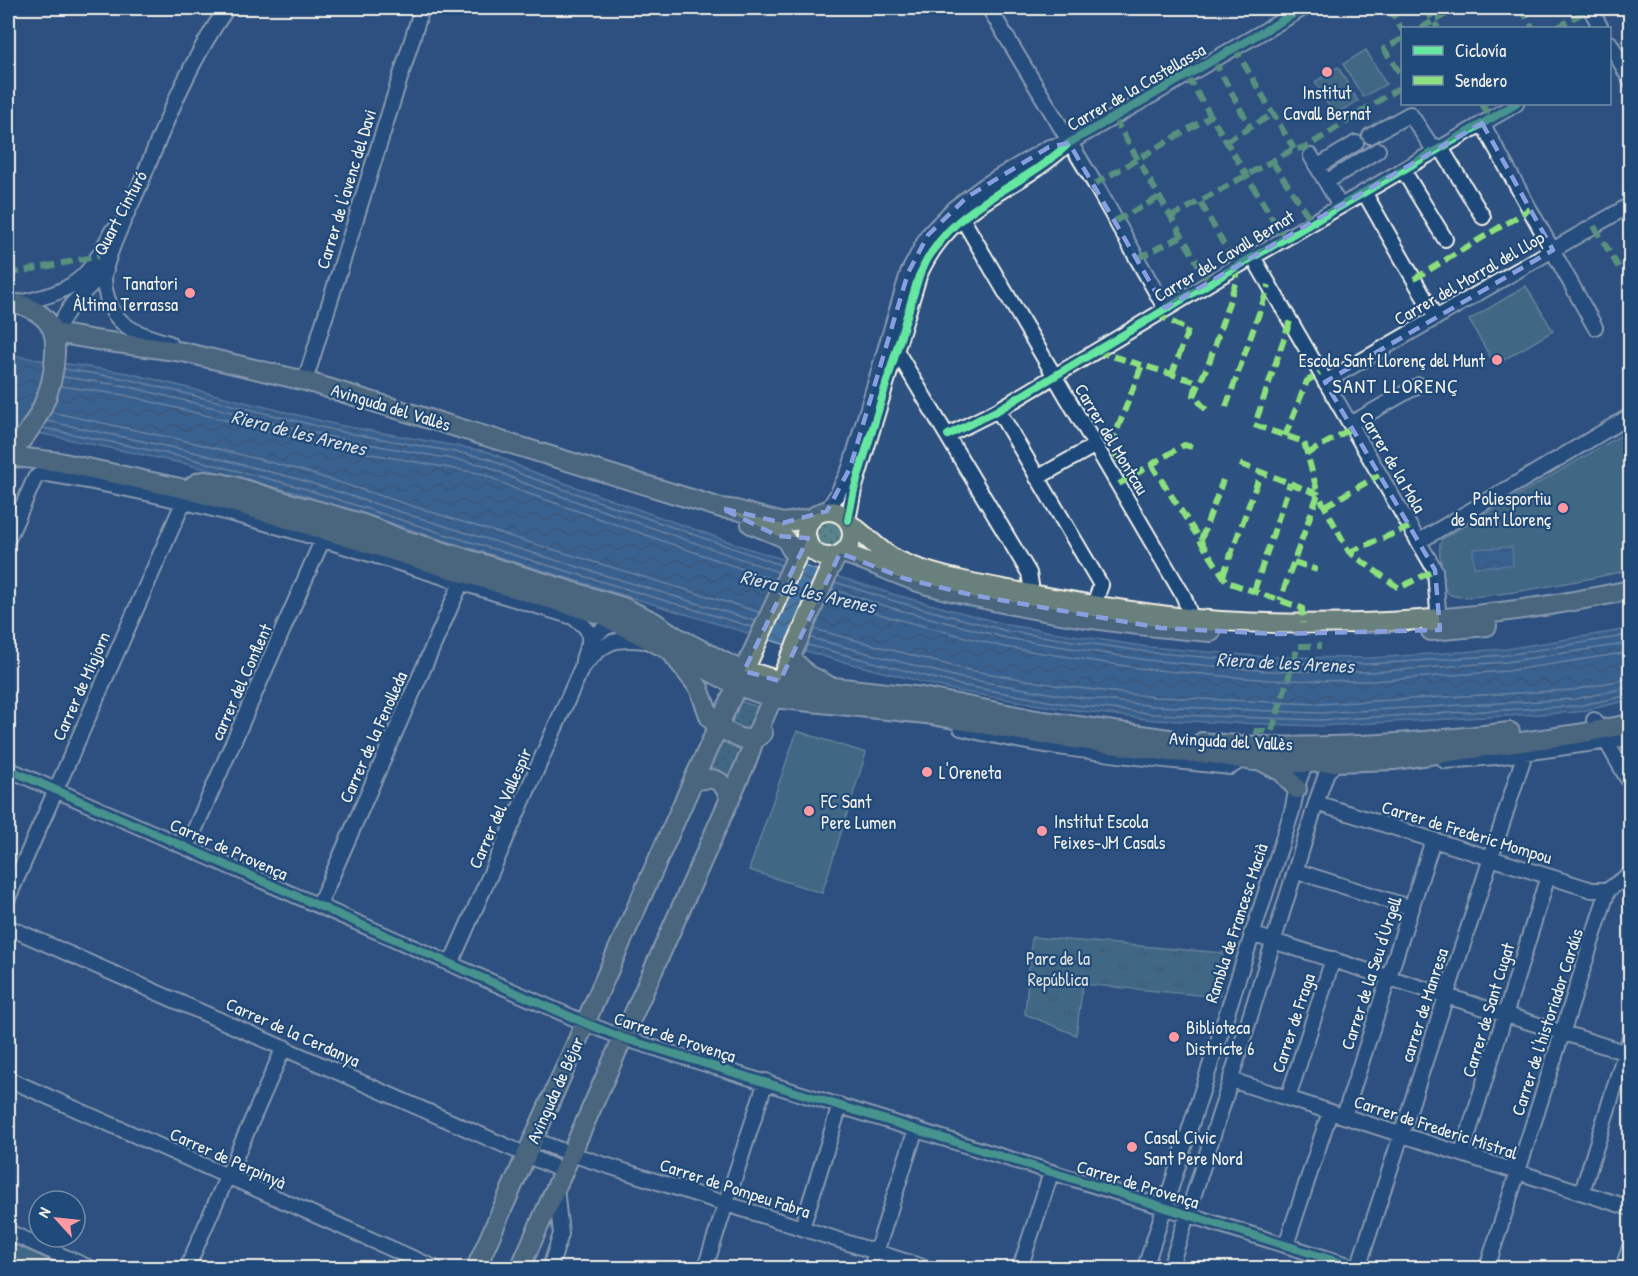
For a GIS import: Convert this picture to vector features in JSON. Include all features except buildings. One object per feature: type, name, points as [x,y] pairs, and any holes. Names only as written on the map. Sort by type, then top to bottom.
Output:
[{"type":"main road","name":"Quart Cinturó","points":[[13,304],[40,315],[55,336]]},
{"type":"main road","name":"Avinguda del Vallès","points":[[55,336],[183,352],[305,381],[721,508],[783,523],[813,526]]},
{"type":"main road","points":[[12,451],[40,413],[50,388],[55,362],[55,336]]},
{"type":"main road","name":"Avinguda del Vallès","points":[[12,451],[186,496],[602,615],[619,626],[714,657],[740,678]]},
{"type":"main road","name":"Avinguda del Vallès","points":[[186,496],[194,485],[202,481],[259,494],[623,607],[654,622],[667,643],[740,678],[811,702],[926,714],[1037,734],[1171,752],[1306,763],[1339,754],[1496,733],[1600,730],[1630,712]]},
{"type":"main road","name":"Avinguda del Vallès","points":[[721,508],[785,538],[813,526]]},
{"type":"main road","points":[[714,722],[740,678],[795,559],[813,526],[839,512],[875,546],[895,559],[948,576],[1025,593],[1189,612]]},
{"type":"main road","points":[[667,643],[699,688],[714,722],[739,738],[760,736],[790,657],[836,560],[850,545],[852,538],[849,522]]},
{"type":"main road","points":[[813,526],[814,551],[819,555],[836,560],[872,562],[906,579],[972,596],[1075,616],[1161,628],[1245,634],[1317,635],[1439,625],[1518,622],[1630,602]]},
{"type":"main road","points":[[785,538],[795,559]]},
{"type":"main road","points":[[895,559],[908,558],[1031,585],[1232,621],[1439,625],[1570,603],[1630,590]]},
{"type":"main road","points":[[714,657],[740,653],[757,642]]},
{"type":"main road","name":"Avinguda del Vallès","points":[[790,657],[807,674],[833,688]]},
{"type":"main road","name":"Avinguda del Vallès","points":[[776,689],[833,688],[922,697],[1036,720],[1168,739],[1394,760],[1630,724]]},
{"type":"main road","name":"Avinguda del Vallès","points":[[730,800],[760,736],[783,711],[793,705],[811,702]]},
{"type":"main road","name":"Avinguda de Béjar","points":[[476,1269],[707,749],[714,722]]},
{"type":"main road","name":"Avinguda del Vallès","points":[[1252,760],[1282,772],[1297,789]]},
{"type":"main road","points":[[520,1269],[730,800],[723,785],[716,779],[705,778],[693,781]]},
{"type":"street","points":[[183,352],[169,343],[126,327],[118,319],[107,297],[104,281],[106,270],[153,149],[188,72],[227,8]]},
{"type":"street","name":"Carrer de l'avenc del Davi","points":[[305,381],[422,8]]},
{"type":"street","points":[[989,8],[1165,308]]},
{"type":"street","name":"Carrer de la Castellassa","points":[[849,522],[854,490],[926,260],[934,246],[949,229],[987,199],[1054,157],[1070,143],[1304,8]]},
{"type":"street","points":[[1590,8],[1600,27]]},
{"type":"street","points":[[1611,48],[1630,81]]},
{"type":"street","name":"Carrer del Cavall Bernat","points":[[948,435],[998,410],[1165,308],[1514,105]]},
{"type":"street","points":[[1370,136],[1410,114],[1430,144],[1441,148],[1483,217]]},
{"type":"street","points":[[1482,123],[1595,327]]},
{"type":"street","name":"Carrer de la Castellassa","points":[[813,526],[837,495],[849,468],[908,273],[928,235],[940,220],[985,185],[1049,147],[1070,143]]},
{"type":"street","points":[[1340,206],[1314,161],[1356,143]]},
{"type":"street","name":"Quart Cinturó","points":[[13,304],[64,291],[88,270],[99,256],[153,149]]},
{"type":"street","points":[[1326,182],[1378,150]]},
{"type":"street","points":[[1403,170],[1445,240]]},
{"type":"street","points":[[1364,192],[1436,318]]},
{"type":"street","name":"Carrer del Morral del Llop","points":[[1325,382],[1630,205]]},
{"type":"street","name":"Carrer del Montcau","points":[[962,218],[1094,446],[1119,484],[1184,597],[1189,612]]},
{"type":"street","name":"Carrer de la Mola","points":[[1253,257],[1350,424],[1375,459],[1435,570],[1439,625]]},
{"type":"street","name":"Quart Cinturó","points":[[55,336],[73,303],[106,270]]},
{"type":"street","points":[[896,350],[1029,573],[1031,585]]},
{"type":"street","points":[[1350,424],[1419,385]]},
{"type":"street","points":[[998,410],[1101,585],[1097,596]]},
{"type":"street","points":[[1418,542],[1630,416]]},
{"type":"street","points":[[1037,478],[1094,446]]},
{"type":"street","name":"Avinguda del Vallès","points":[[8,539],[35,478],[39,475],[47,474],[186,496]]},
{"type":"street","name":"Avinguda del Vallès","points":[[259,494],[270,502],[321,519],[325,536]]},
{"type":"street","name":"Carrer de Migjorn","points":[[8,897],[186,496]]},
{"type":"street","name":"Avinguda del Vallès","points":[[325,536],[336,525],[341,525],[383,537],[396,537]]},
{"type":"street","name":"Avinguda del Vallès","points":[[325,536],[460,583],[573,617],[619,626]]},
{"type":"street","name":"carrer del Conflent","points":[[187,848],[325,536]]},
{"type":"street","name":"Carrer de la Fenolleda","points":[[319,905],[460,583]]},
{"type":"street","points":[[573,617],[585,626],[589,633],[589,642]]},
{"type":"street","points":[[589,642],[597,633],[619,626]]},
{"type":"street","points":[[582,667],[603,648],[622,638],[667,643]]},
{"type":"street","name":"Carrer del Vallespir","points":[[451,963],[582,667],[583,655],[589,642]]},
{"type":"street","points":[[1600,730],[1630,783]]},
{"type":"street","name":"Avinguda del Vallès","points":[[1394,760],[1438,761],[1525,753],[1600,730],[1630,738]]},
{"type":"street","name":"carrer de Manresa","points":[[1358,1268],[1525,753]]},
{"type":"street","points":[[1170,1269],[1275,941],[1326,772],[1339,754]]},
{"type":"street","name":"Rambla de Francesc Macià","points":[[1145,1269],[1306,763]]},
{"type":"street","name":"Carrer de Provença","points":[[8,769],[623,1038],[1358,1268]]},
{"type":"street","name":"Carrer de Frederic Mompou","points":[[1316,803],[1592,890],[1608,890]]},
{"type":"street","name":"Carrer de la Seu d'Urgell","points":[[1344,1116],[1432,840]]},
{"type":"street","points":[[1296,871],[1412,908]]},
{"type":"street","points":[[1608,890],[1630,874]]},
{"type":"street","name":"Carrer de Sant Cugat","points":[[1462,1154],[1548,876]]},
{"type":"street","name":"Carrer de l'historiador Cardús","points":[[1487,1269],[1608,890]]},
{"type":"street","name":"Carrer de la Cerdanya","points":[[8,927],[284,1047],[567,1163]]},
{"type":"street","points":[[1251,934],[1628,1053]]},
{"type":"street","name":"Carrer de Fraga","points":[[1288,1098],[1333,959]]},
{"type":"street","points":[[1582,1192],[1628,1053],[1630,1037]]},
{"type":"street","points":[[188,1269],[284,1047]]},
{"type":"street","name":"Carrer de Perpinyà","points":[[8,1078],[435,1269]]},
{"type":"street","name":"Carrer de Frederic Mistral","points":[[1231,1080],[1630,1208]]},
{"type":"street","points":[[705,1269],[766,1082]]},
{"type":"street","points":[[802,1228],[840,1105]]},
{"type":"street","points":[[1286,1245],[1330,1112]]},
{"type":"street","points":[[871,1269],[916,1129]]},
{"type":"street","name":"Carrer de Pompeu Fabra","points":[[567,1163],[726,1203],[926,1269]]},
{"type":"street","points":[[1020,1269],[1051,1173]]},
{"type":"street","points":[[550,1269],[561,1234],[556,1188]]},
{"type":"street","points":[[8,1232],[90,1269]]},
{"type":"street","points":[[1623,1269],[1630,1247]]},
{"type":"highlighted area","points":[[1482,123],[1553,250],[1325,382],[1435,570],[1440,630],[1276,634],[1161,628],[972,595],[906,579],[840,553],[780,681],[744,671],[808,538],[778,536],[721,508],[783,523],[827,511],[850,468],[908,273],[928,235],[967,197],[1049,147],[1069,143],[1165,308]]},
{"type":"green space","points":[[1366,50],[1386,84],[1363,97],[1343,64]]},
{"type":"green space","points":[[1338,67],[1358,101],[1334,115],[1315,82]]},
{"type":"green space","points":[[1526,286],[1553,331],[1495,365],[1469,320]]},
{"type":"green space","name":"Poliesportiu de Sant Llorenç","points":[[1630,430],[1630,570],[1484,596],[1463,597],[1451,595],[1446,591],[1440,554],[1442,539]]},
{"type":"green space","points":[[830,517],[842,522],[847,534],[842,546],[830,551],[818,546],[813,534],[818,522]]},
{"type":"green space","points":[[737,700],[761,708],[754,727],[746,732],[729,724]]},
{"type":"green space","name":"FC Sant Pere Lumen","points":[[797,731],[866,753],[822,893],[749,870]]},
{"type":"green space","points":[[720,736],[744,748],[728,785],[702,772]]},
{"type":"green space","name":"Parc de la República","points":[[1032,937],[1223,953],[1219,997],[1083,984],[1076,1035],[1025,1014]]},
{"type":"green space","points":[[8,1242],[68,1268],[8,1268]]},
{"type":"water","name":"Riera de les Arenes","points":[[8,355],[128,373],[338,425],[490,452],[525,469],[744,547],[896,595],[1008,625],[1148,647],[1269,657],[1370,658],[1506,649],[1630,629],[1630,700],[1578,712],[1318,726],[1154,720],[1058,708],[958,691],[832,659],[294,492],[186,464],[43,434],[8,429]]},
{"type":"water","points":[[1512,547],[1513,565],[1474,567],[1473,549]]},
{"type":"marked path","points":[[1389,8],[1401,28]]},
{"type":"marked path","points":[[1425,8],[1437,27]]},
{"type":"marked path","points":[[1423,27],[1457,8]]},
{"type":"marked path","points":[[1521,8],[1532,27]]},
{"type":"marked path","points":[[1559,27],[1590,8]]},
{"type":"marked path","points":[[1401,40],[1384,49],[1401,74]]},
{"type":"marked path","points":[[1234,47],[1294,149]]},
{"type":"marked path","points":[[1214,60],[1250,127]]},
{"type":"marked path","points":[[1187,76],[1284,238]]},
{"type":"marked path","points":[[1171,217],[1294,149],[1305,148],[1401,87]]},
{"type":"marked path","points":[[1483,105],[1490,118]]},
{"type":"marked path","points":[[1226,141],[1273,114]]},
{"type":"marked path","points":[[1095,184],[1211,116]]},
{"type":"marked path","points":[[1114,118],[1209,283]]},
{"type":"marked path","points":[[1272,161],[1312,222]]},
{"type":"marked path","points":[[1115,221],[1160,197]]},
{"type":"marked path","points":[[1194,396],[1210,360],[1236,281],[1236,267],[1200,201]]},
{"type":"marked path","points":[[1414,279],[1530,209]]},
{"type":"marked path","points":[[1594,226],[1619,268]]},
{"type":"marked path","points":[[1138,258],[1182,236]]},
{"type":"marked path","points":[[8,274],[99,256]]},
{"type":"marked path","points":[[1226,407],[1269,285]]},
{"type":"marked path","points":[[1156,314],[1188,330],[1172,374]]},
{"type":"marked path","points":[[1257,418],[1290,321]]},
{"type":"marked path","points":[[1096,351],[1197,382],[1194,396],[1210,414]]},
{"type":"marked path","points":[[1128,477],[1111,446],[1142,365]]},
{"type":"marked path","points":[[1285,436],[1307,381],[1320,373]]},
{"type":"marked path","points":[[1254,425],[1304,442],[1318,494],[1280,600]]},
{"type":"marked path","points":[[1307,454],[1352,428]]},
{"type":"marked path","points":[[1119,484],[1184,445],[1197,448]]},
{"type":"marked path","points":[[1151,464],[1227,582],[1302,608],[1303,623]]},
{"type":"marked path","points":[[1240,464],[1318,494],[1349,552],[1399,588],[1435,570]]},
{"type":"marked path","points":[[1223,576],[1261,472]]},
{"type":"marked path","points":[[1325,506],[1379,475]]},
{"type":"marked path","points":[[1201,540],[1223,480]]},
{"type":"marked path","points":[[1254,591],[1290,483]]},
{"type":"marked path","points":[[1349,552],[1410,527]]},
{"type":"marked path","points":[[1294,562],[1317,570]]},
{"type":"marked path","points":[[1254,731],[1272,731],[1298,646],[1321,646]]},
{"type":"cycle path","points":[[848,520],[854,490],[919,276],[932,251],[949,231],[986,200],[1049,160],[1069,143],[1304,8]]},
{"type":"cycle path","points":[[948,435],[998,410],[1236,267],[1514,105]]},
{"type":"cycle path","points":[[8,769],[623,1038],[1358,1268]]},
{"type":"place","name":"Institut Cavall Bernat","points":[[1327,72]]},
{"type":"place","name":"Tanatori Àltima Terrassa","points":[[190,293]]},
{"type":"place","name":"Escola Sant Llorenç del Munt","points":[[1497,360]]},
{"type":"place","name":"Poliesportiu de Sant Llorenç","points":[[1563,508]]},
{"type":"place","name":"L'Oreneta","points":[[927,772]]},
{"type":"place","name":"FC Sant Pere Lumen","points":[[809,811]]},
{"type":"place","name":"Institut Escola Feixes-JM Casals","points":[[1042,831]]},
{"type":"place","name":"Biblioteca Districte 6","points":[[1174,1037]]},
{"type":"place","name":"Casal Civic Sant Pere Nord","points":[[1132,1147]]},
{"type":"district","name":"SANT LLORENÇ","points":[[1396,385]]}]
